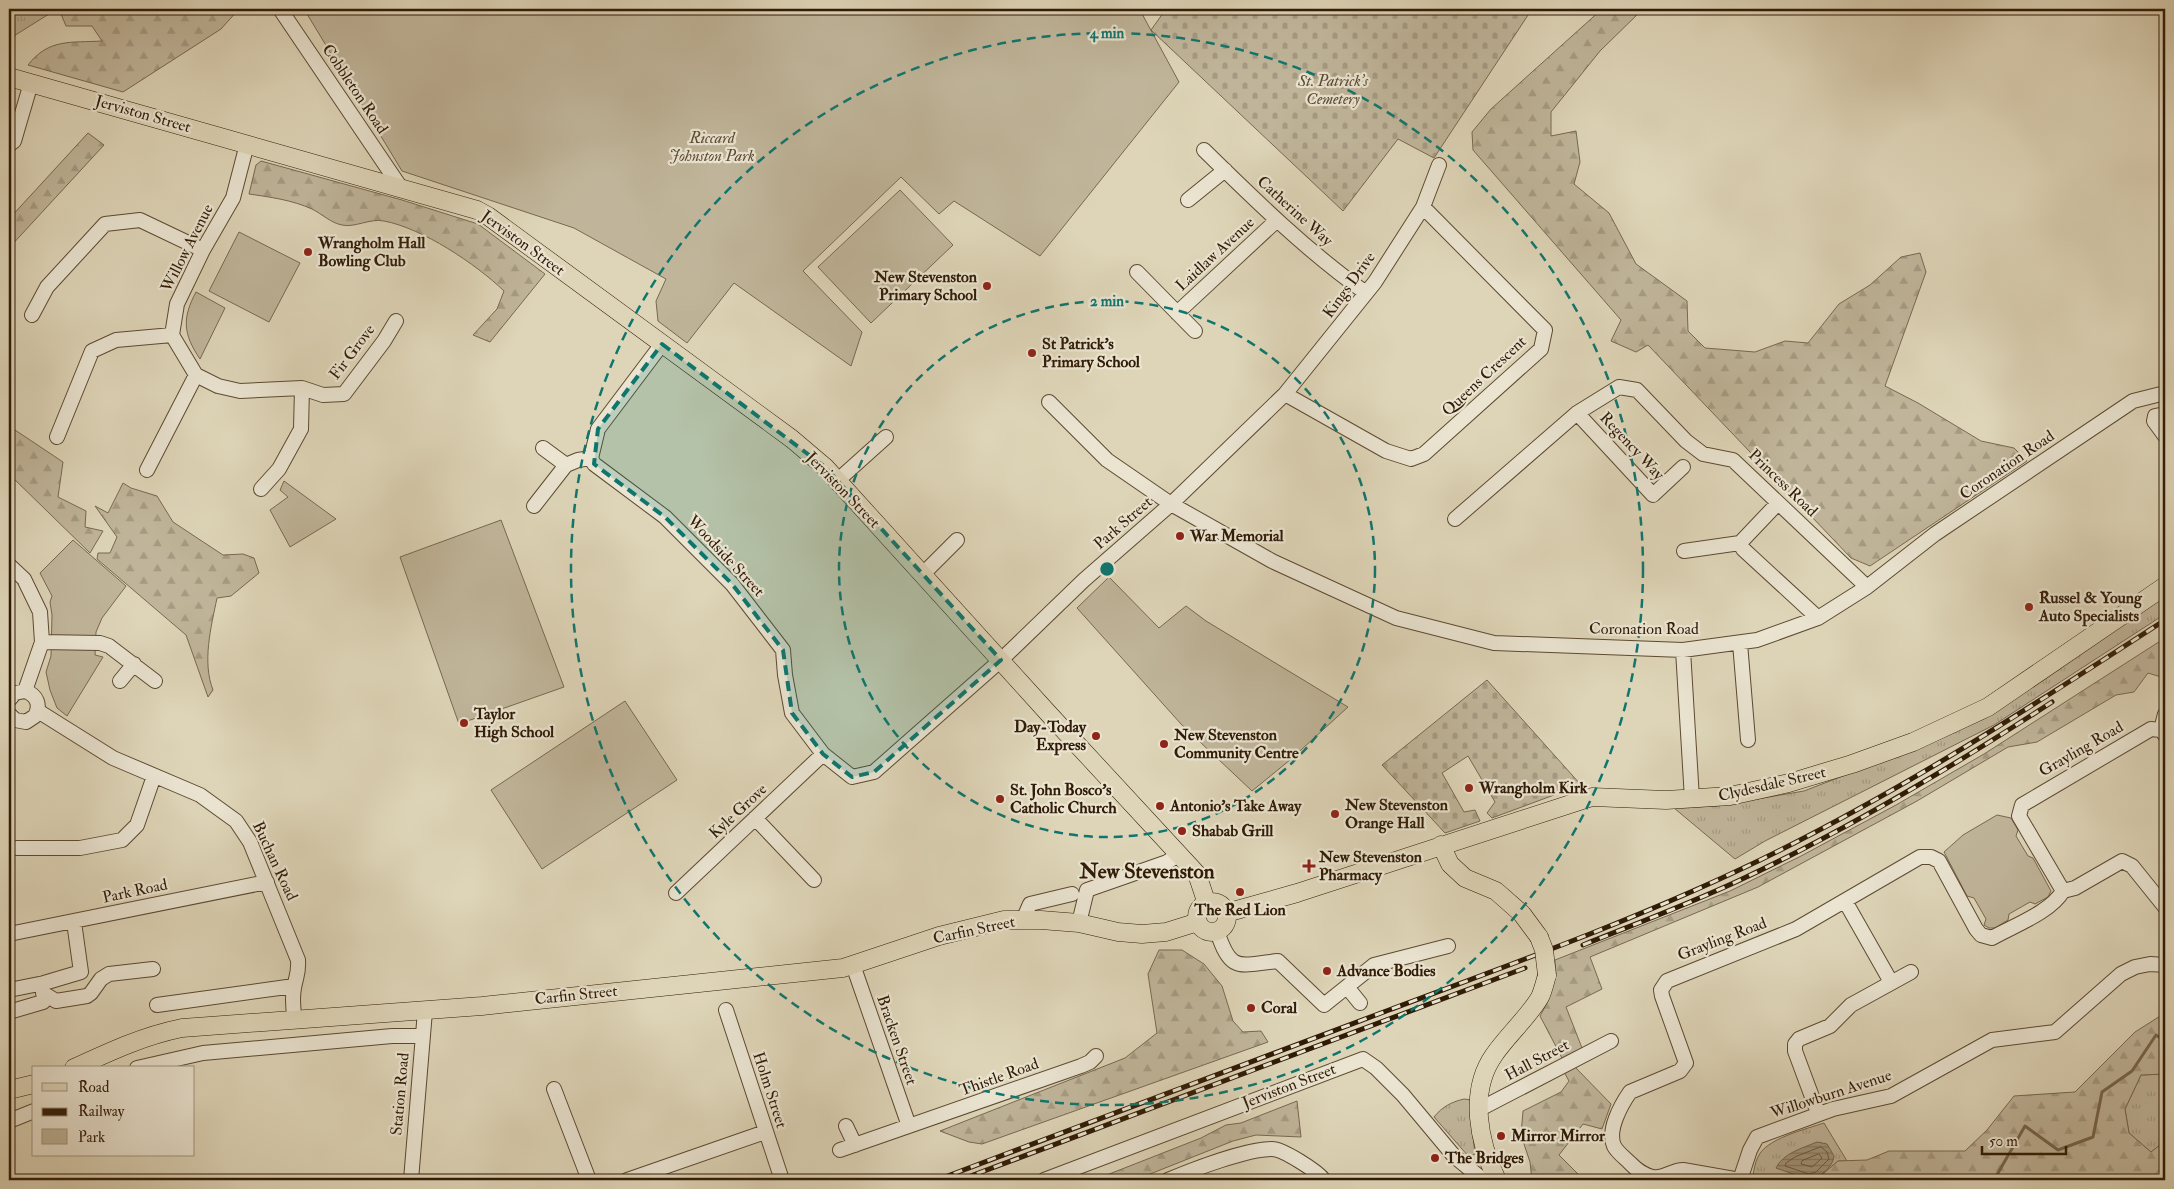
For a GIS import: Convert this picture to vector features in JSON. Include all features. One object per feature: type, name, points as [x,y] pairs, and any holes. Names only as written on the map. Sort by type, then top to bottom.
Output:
[{"type":"main road","name":"Jerviston Street","points":[[9,77],[477,210],[488,216],[792,439],[825,467],[1180,854],[1197,874],[1207,904]]},
{"type":"main road","name":"Clydesdale Street","points":[[1226,913],[1296,893],[1592,798],[1692,800],[1730,796],[1789,783],[1913,742],[1966,719],[2024,684],[2165,586]]},
{"type":"main road","points":[[1441,845],[1450,864],[1465,878],[1496,891],[1522,914],[1539,938],[1545,958],[1547,975],[1540,998],[1493,1056],[1482,1078],[1478,1110],[1482,1139],[1487,1160],[1497,1180]]},
{"type":"main road","points":[[1207,904],[1221,905],[1226,913],[1224,926],[1217,931],[1208,932],[1203,930],[1198,922],[1198,913],[1207,904]]},
{"type":"main road","name":"Carfin Street","points":[[78,1066],[152,1034],[182,1028],[425,1010],[843,968],[968,928],[1004,920],[1079,923],[1118,932],[1142,934],[1166,932],[1198,922]]},
{"type":"main road","points":[[9,1090],[32,1084]]},
{"type":"street","name":"Cobbleton Road","points":[[280,9],[401,188]]},
{"type":"street","points":[[9,145],[14,140],[31,83]]},
{"type":"street","name":"Willow Avenue","points":[[172,335],[178,304],[203,250],[232,198],[248,144]]},
{"type":"street","name":"Catherine Way","points":[[1204,150],[1276,221],[1366,293]]},
{"type":"street","name":"Kings Drive","points":[[1266,411],[1285,394],[1366,293],[1423,207],[1439,165]]},
{"type":"street","points":[[1188,200],[1225,170]]},
{"type":"street","name":"Queens Crescent","points":[[1285,394],[1386,451],[1411,459],[1424,454],[1541,349],[1545,330],[1423,207]]},
{"type":"street","points":[[32,315],[47,288],[105,224],[140,220],[203,250]]},
{"type":"street","name":"Laidlaw Avenue","points":[[1177,313],[1276,221]]},
{"type":"street","points":[[1137,272],[1194,331]]},
{"type":"street","name":"Fir Grove","points":[[302,388],[323,396],[344,394],[396,322]]},
{"type":"street","points":[[57,437],[92,351],[116,340],[172,335],[196,375],[218,386],[240,391],[302,388],[301,429],[279,469],[262,490]]},
{"type":"street","points":[[534,506],[566,465],[578,460],[591,458],[598,429],[662,344]]},
{"type":"street","points":[[146,470],[196,375]]},
{"type":"street","name":"Princess Road","points":[[1455,518],[1577,412],[1619,387],[1637,390],[1686,441],[1703,454],[1733,460],[1867,587]]},
{"type":"street","name":"Coronation Road","points":[[1049,402],[1106,460],[1171,504],[1272,561],[1396,618],[1494,643],[1683,650],[1757,640],[1818,618],[1867,587],[1936,534],[2133,402],[2165,393]]},
{"type":"street","name":"Park Street","points":[[1001,660],[1084,580],[1171,504],[1266,411]]},
{"type":"street","name":"Regency Way","points":[[1577,412],[1653,495],[1683,467]]},
{"type":"street","points":[[2165,414],[2155,416],[2154,421],[2165,436]]},
{"type":"street","points":[[837,481],[886,437]]},
{"type":"street","points":[[543,448],[566,465]]},
{"type":"street","name":"Woodside Street","points":[[591,458],[600,469],[665,517],[732,584],[783,650],[785,676],[792,713],[823,754],[852,777],[874,772],[1001,660]]},
{"type":"street","points":[[1684,551],[1740,543],[1778,503]]},
{"type":"street","points":[[923,574],[957,540]]},
{"type":"street","points":[[1740,543],[1743,549],[1818,618]]},
{"type":"street","points":[[9,565],[24,579],[40,612],[42,642],[25,691]]},
{"type":"street","points":[[42,642],[100,643],[109,646],[155,681]]},
{"type":"street","points":[[1740,643],[1748,740]]},
{"type":"street","points":[[1683,650],[1692,800]]},
{"type":"street","points":[[120,681],[134,664]]},
{"type":"street","points":[[9,700],[15,692],[25,691],[36,698],[38,711],[31,720],[26,722],[15,720],[9,714]]},
{"type":"street","name":"Buchan Road","points":[[38,711],[113,758],[200,795],[236,821],[247,836],[268,882],[298,960],[299,973],[294,986],[292,1004],[295,1020]]},
{"type":"street","points":[[2163,732],[2165,714]]},
{"type":"street","name":"Grayling Road","points":[[2063,892],[2019,816],[2022,805],[2151,729],[2163,732]]},
{"type":"street","name":"Kyle Grove","points":[[676,893],[823,754]]},
{"type":"street","points":[[18,848],[80,848],[122,840],[137,825],[154,776]]},
{"type":"street","points":[[755,818],[814,880]]},
{"type":"street","points":[[1023,920],[1030,904],[1068,889],[1087,890],[1167,862],[1180,854]]},
{"type":"street","name":"Grayling Road","points":[[1740,1180],[1683,1170],[1677,1170],[1665,1176],[1652,1177],[1639,1172],[1615,1147],[1612,1132],[1630,1092],[1680,1071],[1686,1063],[1661,990],[1667,981],[1673,977],[1796,929],[1920,858],[1932,857],[1938,861],[1976,929],[1981,935],[1992,938],[2049,907],[2063,892],[2075,888],[2122,861],[2132,866],[2165,907]]},
{"type":"street","name":"Park Road","points":[[9,934],[268,882]]},
{"type":"street","points":[[1079,923],[1087,890]]},
{"type":"street","points":[[1845,901],[1891,982]]},
{"type":"street","points":[[9,990],[44,983],[81,972],[74,922]]},
{"type":"street","points":[[1217,931],[1229,960],[1236,964],[1278,961],[1324,1005],[1374,965],[1448,946]]},
{"type":"street","name":"Willowburn Avenue","points":[[1740,1180],[1750,1150],[1758,1137],[1818,1114],[1857,1102],[1891,1096],[1992,1040],[2055,1032],[2121,974],[2136,967],[2150,964],[2165,965]]},
{"type":"street","name":"Bracken Street","points":[[853,965],[909,1126]]},
{"type":"street","points":[[44,983],[43,993],[56,1001],[87,996],[101,979],[109,974],[152,969]]},
{"type":"street","points":[[1818,1114],[1795,1051],[1795,1044],[1804,1036],[1830,1026],[1851,1006],[1910,972]]},
{"type":"street","points":[[157,1005],[294,986]]},
{"type":"street","points":[[1347,987],[1360,1003]]},
{"type":"street","points":[[9,1012],[42,1002],[48,997]]},
{"type":"street","name":"Station Road","points":[[411,1180],[425,1010]]},
{"type":"street","name":"Holm Street","points":[[726,1010],[782,1180]]},
{"type":"street","points":[[146,1066],[203,1053],[392,1036],[423,1036]]},
{"type":"street","name":"Hall Street","points":[[1478,1110],[1611,1040]]},
{"type":"street","name":"Thistle Road","points":[[840,1150],[1081,1066],[1090,1062],[1096,1056]]},
{"type":"street","name":"Jerviston Street","points":[[1044,1180],[1363,1059],[1376,1068],[1403,1095],[1454,1156],[1482,1179],[1497,1180]]},
{"type":"street","points":[[554,1089],[589,1180]]},
{"type":"street","points":[[9,1121],[32,1112]]},
{"type":"street","points":[[846,1126],[855,1144]]},
{"type":"street","points":[[627,1180],[765,1132]]},
{"type":"street","points":[[1168,1180],[1241,1155],[1273,1149],[1306,1164],[1324,1180]]},
{"type":"highlighted area","points":[[662,344],[825,467],[1001,660],[885,764],[874,772],[852,777],[823,754],[792,713],[783,650],[732,584],[665,517],[594,464],[598,429]]},
{"type":"green space","points":[[9,9],[57,9],[9,39]]},
{"type":"green space","points":[[59,9],[239,9],[221,29],[123,92],[28,65],[36,56],[52,46],[70,42],[102,41],[92,26],[66,26]]},
{"type":"green space","name":"Riccard Johnston Park","points":[[304,9],[1143,9],[1141,12],[1179,82],[1040,256],[954,201],[939,214],[901,177],[803,271],[862,332],[851,366],[734,283],[687,343],[658,321],[656,301],[666,279],[574,228],[402,171]]},
{"type":"green space","name":"St. Patrick's Cemetery","points":[[1166,9],[1532,9],[1434,158],[1398,139],[1343,211],[1151,30]]},
{"type":"green space","points":[[1602,9],[1643,9],[1600,51],[1551,112],[1551,136],[1576,131],[1580,162],[1574,184],[1609,213],[1636,264],[1687,301],[1688,331],[1705,348],[1755,352],[1785,341],[1808,343],[1839,304],[1870,285],[1901,257],[1920,253],[1926,272],[1885,386],[1918,403],[1981,441],[2014,448],[2027,461],[1870,566],[1851,558],[1648,345],[1636,352],[1611,341],[1621,320],[1473,150],[1472,132],[1491,109]]},
{"type":"green space","points":[[88,133],[104,145],[9,248],[9,219]]},
{"type":"green space","points":[[261,161],[402,200],[478,224],[545,274],[490,342],[473,335],[497,309],[504,291],[479,270],[448,248],[399,225],[379,220],[347,226],[342,225],[297,203],[249,194],[256,165]]},
{"type":"green space","points":[[900,190],[953,245],[871,323],[818,267]]},
{"type":"green space","points":[[239,232],[300,263],[269,322],[209,291]]},
{"type":"green space","points":[[196,292],[225,308],[200,359],[190,342],[186,326],[188,310]]},
{"type":"green space","points":[[9,426],[63,462],[58,497],[86,511],[85,527],[103,531],[90,553],[9,474]]},
{"type":"green space","points":[[284,481],[336,519],[290,547],[270,510],[288,497],[280,490]]},
{"type":"green space","points":[[123,483],[131,488],[157,496],[173,522],[223,555],[243,554],[254,558],[259,573],[231,596],[217,598],[210,632],[208,656],[208,668],[213,690],[208,697],[186,635],[97,559],[98,553],[110,553],[117,537],[95,506],[108,513]]},
{"type":"green space","points":[[501,520],[564,687],[459,724],[400,557]]},
{"type":"green space","points":[[73,540],[126,586],[102,618],[96,632],[95,655],[103,657],[67,716],[57,708],[46,672],[51,656],[52,615],[50,602],[52,596],[40,573]]},
{"type":"green space","points":[[1109,577],[1159,628],[1186,606],[1206,621],[1348,707],[1290,760],[1252,791],[1181,724],[1077,608]]},
{"type":"green space","points":[[2165,596],[2165,614],[1994,725],[1765,841],[1735,859],[1674,808],[1717,806],[1804,791],[1949,735],[1986,718]]},
{"type":"green space","points":[[2165,638],[2165,667],[2161,677],[2148,673],[2134,692],[2116,695],[2037,742],[2008,747],[1917,801],[1758,887],[1590,957],[1602,989],[1566,1007],[1582,1048],[1562,1058],[1540,1016],[1552,989],[1555,975],[1555,960],[1730,891],[1801,856],[1896,805],[1984,754]]},
{"type":"green space","points":[[1487,680],[1581,785],[1492,818],[1487,813],[1495,802],[1468,756],[1442,773],[1464,812],[1475,810],[1480,821],[1445,833],[1382,765]]},
{"type":"green space","points":[[625,701],[677,780],[542,869],[491,790]]},
{"type":"green space","points":[[1997,815],[2011,818],[2018,830],[2016,836],[2028,856],[2033,858],[2051,891],[2048,897],[2035,904],[2030,902],[2009,914],[2008,920],[1995,928],[1989,928],[1984,925],[1986,919],[1974,898],[1967,896],[1944,852],[1963,835]]},
{"type":"green space","points":[[1159,950],[1182,950],[1204,964],[1222,986],[1233,1021],[1243,1032],[1261,1031],[1268,1042],[982,1144],[969,1142],[940,1131],[1125,1058],[1157,1033],[1148,974]]},
{"type":"green space","points":[[2165,1013],[2165,1074],[2141,1075],[2125,1109],[2129,1133],[2151,1152],[2165,1141],[2165,1164],[2150,1180],[2107,1180],[2093,1177],[2070,1180],[1816,1180],[1838,1161],[1867,1160],[1889,1151],[1965,1151],[1987,1130],[2014,1096],[2075,1092],[2135,1032]]},
{"type":"green space","points":[[1574,1066],[1611,1104],[1602,1129],[1583,1124],[1559,1155],[1584,1180],[1532,1180],[1530,1162],[1521,1135],[1523,1111],[1561,1092],[1569,1081],[1564,1072]]},
{"type":"green space","points":[[2165,1074],[2165,1141],[2151,1152],[2129,1133],[2125,1109],[2141,1075]]},
{"type":"green space","points":[[1464,1099],[1471,1100],[1475,1154],[1469,1157],[1434,1117],[1447,1105]]},
{"type":"green space","points":[[1297,1101],[1301,1137],[1256,1135],[1233,1141],[1135,1180],[1094,1180],[1201,1138],[1226,1125],[1241,1123]]},
{"type":"green space","points":[[1824,1123],[1847,1161],[1838,1161],[1816,1180],[1776,1180],[1753,1176],[1757,1159],[1769,1145],[1797,1132]]},
{"type":"water","points":[[1817,1142],[1827,1144],[1834,1156],[1829,1168],[1822,1174],[1810,1180],[1776,1168],[1783,1158]]},
{"type":"waterway","points":[[1994,1180],[2025,1126],[2058,1150],[2093,1137],[2102,1092],[2132,1071],[2156,1035],[2165,1041]]},
{"type":"railway","points":[[937,1180],[1565,944],[1737,871],[1793,844],[1902,785],[2008,721],[2165,620]]},
{"type":"railway","points":[[1583,945],[1721,889],[1821,840],[1938,773],[2052,702]]},
{"type":"railway","points":[[960,1180],[1525,968]]},
{"type":"place","name":"Wrangholm Hall Bowling Club","points":[[308,252]]},
{"type":"place","name":"New Stevenston Primary School","points":[[987,286]]},
{"type":"place","name":"St Patrick's Primary School","points":[[1032,353]]},
{"type":"place","name":"War Memorial","points":[[1180,536]]},
{"type":"place","name":"Russel & Young Auto Specialists","points":[[2029,607]]},
{"type":"place","name":"Taylor High School","points":[[464,723]]},
{"type":"place","name":"Day-Today Express","points":[[1096,736]]},
{"type":"place","name":"New Stevenston Community Centre","points":[[1164,744]]},
{"type":"place","name":"Wrangholm Kirk","points":[[1469,788]]},
{"type":"place","name":"St. John Bosco's Catholic Church","points":[[1000,799]]},
{"type":"place","name":"Antonio's Take Away","points":[[1160,806]]},
{"type":"place","name":"New Stevenston Orange Hall","points":[[1335,814]]},
{"type":"place","name":"Shabab Grill","points":[[1182,831]]},
{"type":"place","name":"New Stevenston Pharmacy","points":[[1309,866]]},
{"type":"place","name":"The Red Lion","points":[[1240,892]]},
{"type":"place","name":"Advance Bodies","points":[[1327,971]]},
{"type":"place","name":"Coral","points":[[1251,1008]]},
{"type":"place","name":"Mirror Mirror","points":[[1501,1136]]},
{"type":"place","name":"The Bridges","points":[[1435,1158]]},
{"type":"district","name":"New Stevenston","points":[[1147,871]]}]
